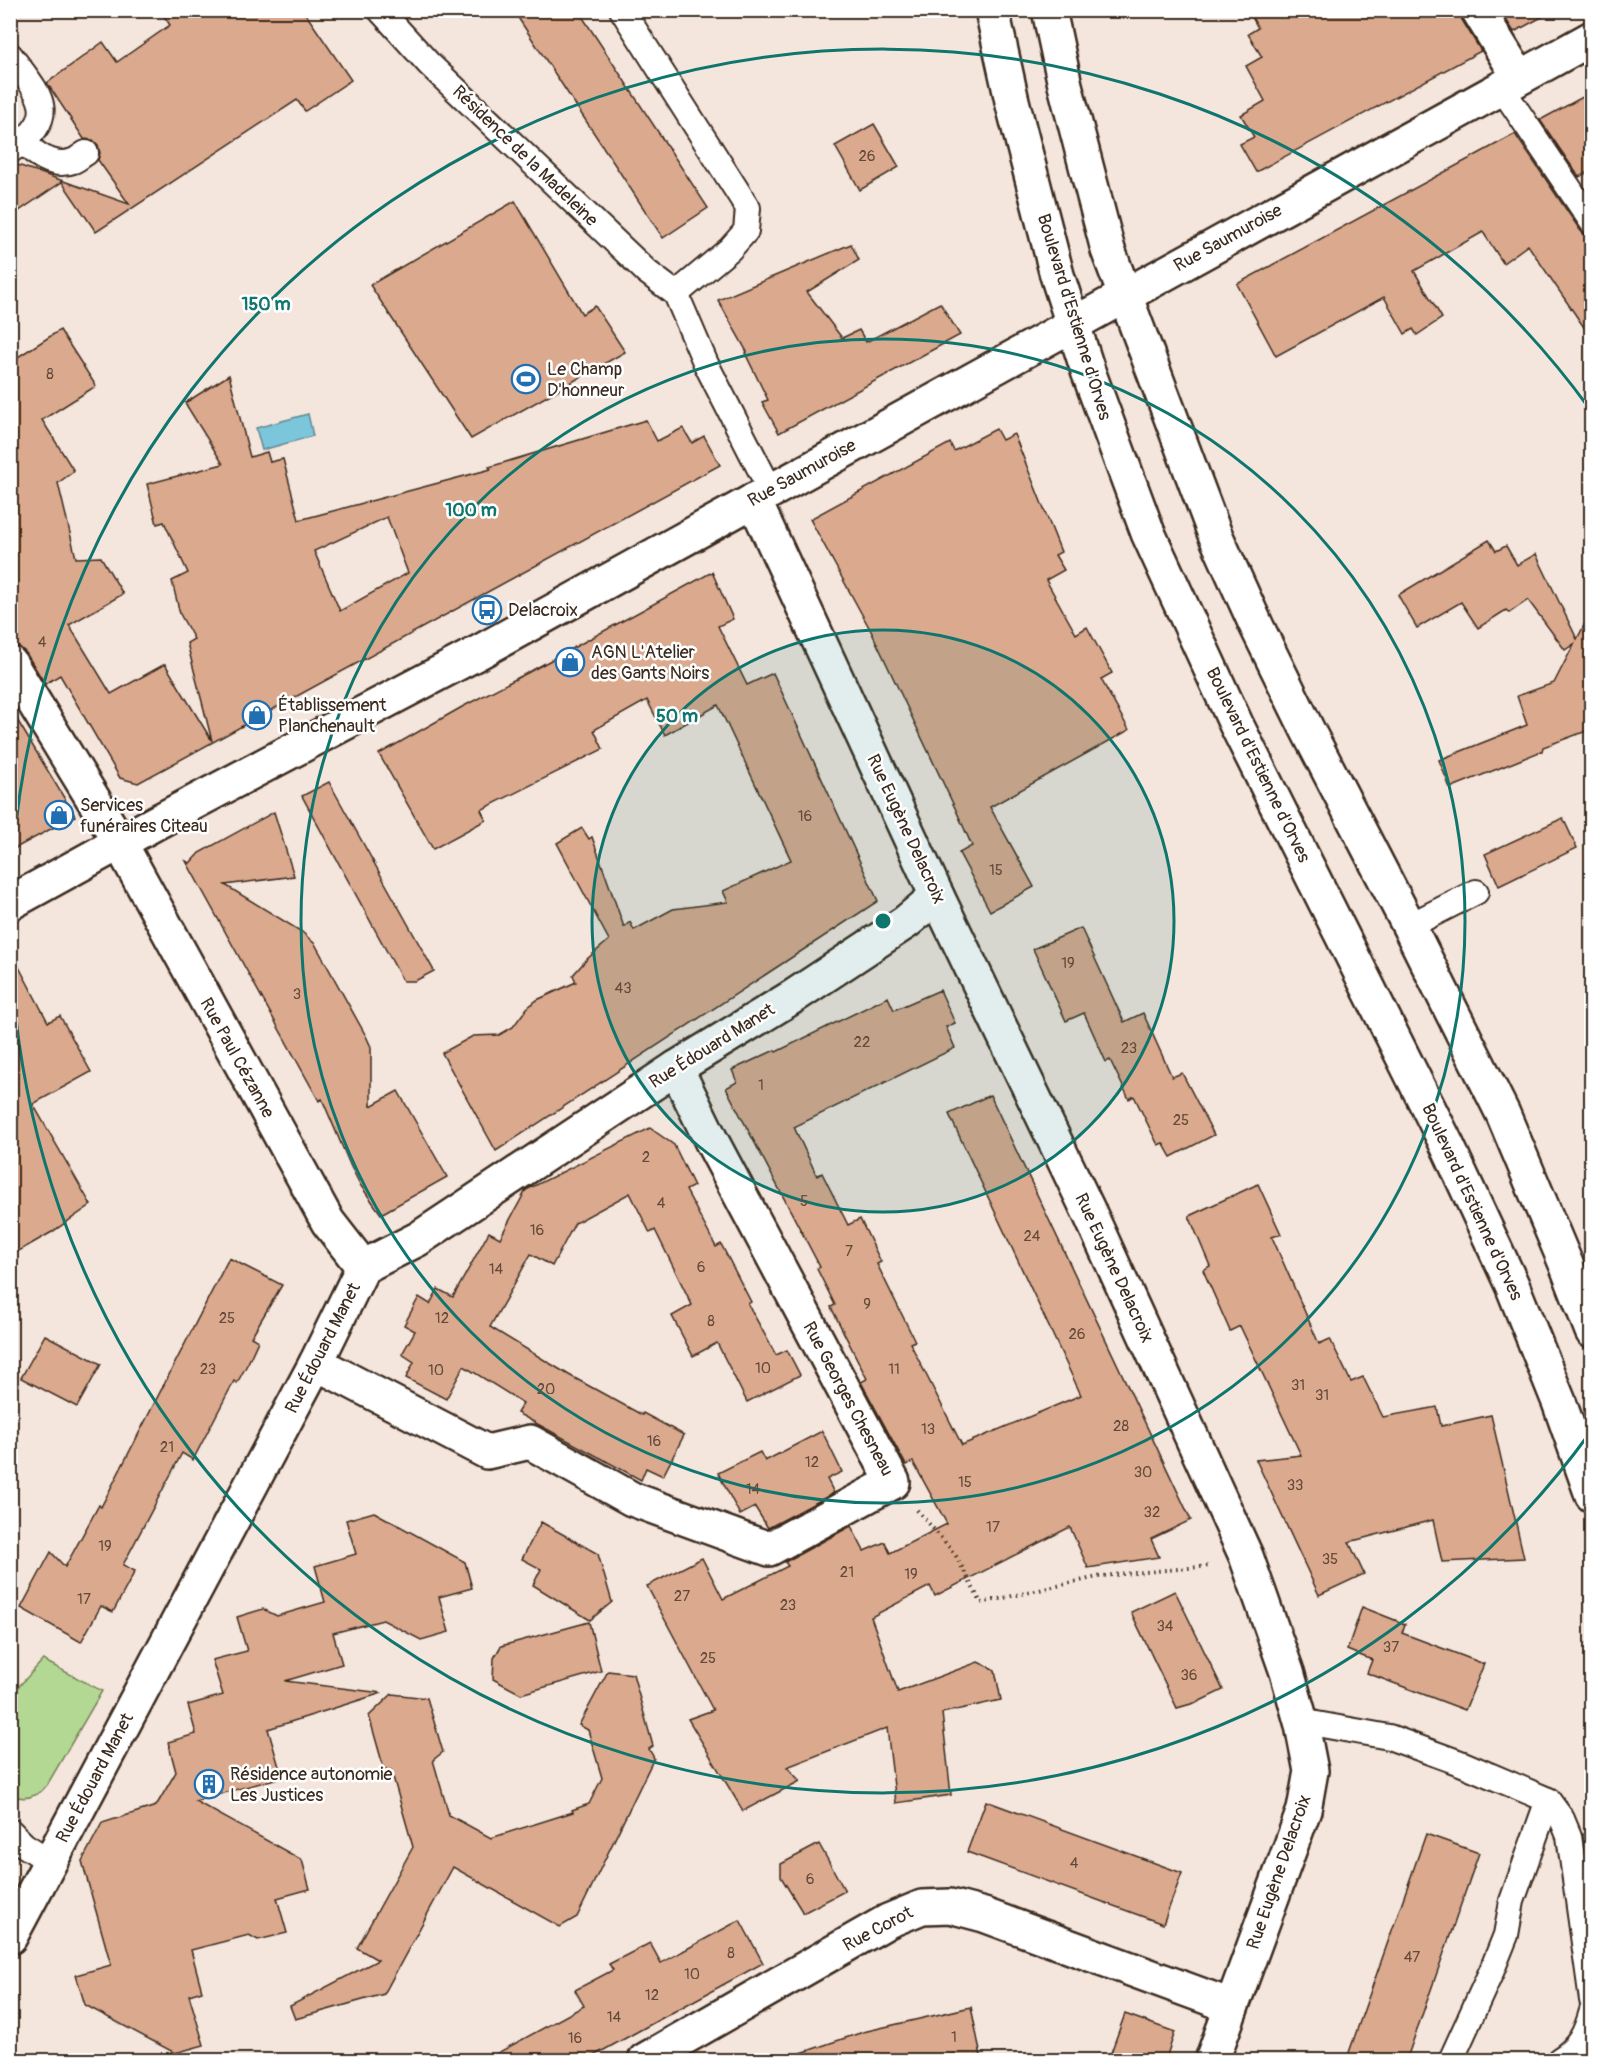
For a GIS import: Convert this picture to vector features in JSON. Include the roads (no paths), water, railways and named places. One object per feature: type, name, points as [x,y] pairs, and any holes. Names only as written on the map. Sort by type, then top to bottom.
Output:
[{"type":"street","name":"Boulevard d'Estienne d'Orves","points":[[992,10],[1018,124],[1057,275],[1088,371],[1148,532],[1236,724],[1447,1144],[1507,1275],[1559,1402],[1592,1495]]},
{"type":"street","points":[[1049,10],[1065,85],[1108,250],[1214,532],[1308,731],[1503,1114],[1592,1331]]},
{"type":"street","points":[[1478,10],[1510,82]]},
{"type":"street","name":"Rue Saumuroise","points":[[10,903],[178,810],[481,651],[1592,38]]},
{"type":"street","name":"Rue Eugène Delacroix","points":[[762,495],[937,896],[1090,1214],[1246,1556],[1287,1672],[1311,1771],[1304,1810],[1212,2061]]},
{"type":"street","name":"Rue Paul Cézanne","points":[[10,663],[120,843],[297,1169],[328,1222],[363,1267]]},
{"type":"street","name":"Rue Édouard Manet","points":[[10,1937],[316,1363],[363,1267],[418,1239],[676,1068],[794,996],[906,922],[937,896]]},
{"type":"street","name":"Rue Georges Chesneau","points":[[316,1363],[487,1452],[530,1442],[632,1499],[769,1549],[893,1482],[711,1140],[676,1068]]},
{"type":"street","name":"Rue Corot","points":[[645,2061],[888,1921],[921,1906],[950,1906],[984,1915],[1232,2006]]},
{"type":"lane","name":"Résidence de la Madeleine","points":[[380,10],[429,64],[647,272],[676,294],[762,495]]},
{"type":"lane","points":[[622,10],[748,208],[746,231],[730,249],[676,294]]},
{"type":"lane","points":[[10,55],[39,94],[42,108],[39,123],[33,134],[17,147],[56,162],[73,161],[86,153]]},
{"type":"lane","points":[[1510,82],[1592,222]]},
{"type":"lane","points":[[1409,926],[1476,892]]},
{"type":"lane","points":[[1300,1721],[1389,1737],[1463,1764],[1548,1800],[1562,1819],[1569,1836],[1592,2000]]},
{"type":"lane","points":[[1451,2061],[1506,1935],[1512,1901],[1548,1800]]},
{"type":"lane","points":[[10,1831],[24,1845],[51,1862]]},
{"type":"lane","points":[[1559,2061],[1570,2053],[1586,2032],[1592,2011]]},
{"type":"water","points":[[308,414],[313,436],[262,450],[256,428]]},
{"type":"place","name":"Le Champ D'honneur","points":[[526,379]]},
{"type":"place","name":"Delacroix","points":[[487,610]]},
{"type":"place","name":"AGN L'Atelier des Gants Noirs","points":[[570,662]]},
{"type":"place","name":"Établissement Planchenault","points":[[257,715]]},
{"type":"place","name":"Services funéraires Citeau","points":[[59,815]]},
{"type":"place","name":"Résidence autonomie Les Justices","points":[[209,1784]]}]
